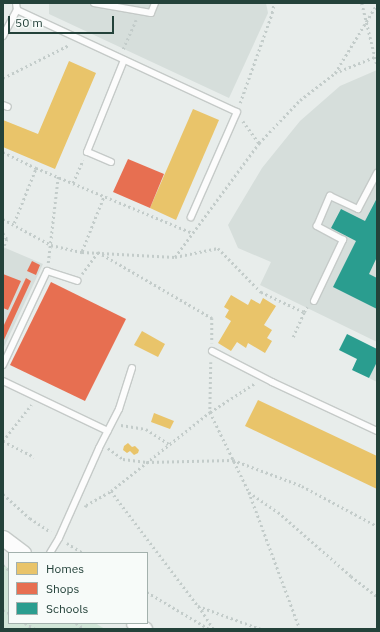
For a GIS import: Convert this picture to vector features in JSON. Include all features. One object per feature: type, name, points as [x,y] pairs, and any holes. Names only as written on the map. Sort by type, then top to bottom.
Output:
[{"type":"street","points":[[3,538],[22,552]]},
{"type":"lane","points":[[3,36],[17,10],[16,3]]},
{"type":"lane","points":[[94,3],[151,13],[155,3]]},
{"type":"lane","points":[[17,10],[237,112],[191,216]]},
{"type":"lane","points":[[111,162],[86,152],[121,59]]},
{"type":"lane","points":[[314,301],[343,240],[317,226],[330,196],[358,209],[377,173]]},
{"type":"lane","points":[[3,365],[46,271],[76,281]]},
{"type":"lane","points":[[212,351],[377,431]]},
{"type":"lane","points":[[51,552],[59,538],[101,443],[119,409],[132,368]]},
{"type":"lane","points":[[3,381],[108,431]]},
{"type":"path","points":[[258,143],[237,112],[274,3]]},
{"type":"path","points":[[362,3],[377,65]]},
{"type":"path","points":[[335,73],[377,4]]},
{"type":"path","points":[[121,59],[140,11]]},
{"type":"path","points":[[3,78],[81,39]]},
{"type":"path","points":[[3,152],[36,168],[193,233]]},
{"type":"path","points":[[73,183],[86,152]]},
{"type":"path","points":[[14,223],[36,168]]},
{"type":"path","points":[[46,271],[58,177]]},
{"type":"path","points":[[82,252],[104,196]]},
{"type":"path","points":[[3,232],[7,239],[3,249]]},
{"type":"path","points":[[175,257],[218,248],[261,292],[304,312]]},
{"type":"path","points":[[76,281],[98,252],[212,318],[210,412],[249,492],[300,629]]},
{"type":"path","points":[[293,337],[304,312],[314,301]]},
{"type":"path","points":[[83,511],[86,505],[111,491],[210,412],[263,377]]},
{"type":"path","points":[[34,457],[3,441],[37,397]]},
{"type":"path","points":[[112,424],[146,429],[170,444]]},
{"type":"path","points":[[101,443],[123,459],[147,462],[233,460],[302,486],[377,526]]},
{"type":"path","points":[[111,491],[198,606],[213,629]]},
{"type":"path","points":[[249,492],[278,512],[351,576],[377,596]]},
{"type":"path","points":[[3,494],[30,518],[67,544],[81,552]]},
{"type":"path","points":[[67,544],[70,537]]},
{"type":"path","points":[[148,593],[209,629]]},
{"type":"path","points":[[198,606],[262,629]]},
{"type":"shaded area","points":[[49,3],[266,3],[268,13],[229,98],[49,14]]},
{"type":"shaded area","points":[[377,70],[377,342],[260,285],[271,262],[238,248],[228,225],[262,168],[300,121],[340,86]]},
{"type":"shaded area","points":[[3,247],[43,264],[3,349]]},
{"type":"shaded area","points":[[377,362],[377,382],[369,378]]},
{"type":"green space","points":[[3,564],[8,568],[8,624],[97,624],[105,629],[3,629]]},
{"type":"building: Homes","points":[[69,61],[96,73],[55,169],[3,147],[3,120],[38,134]]},
{"type":"building: Homes","points":[[193,109],[219,120],[176,220],[150,208]]},
{"type":"building: Homes","points":[[231,295],[248,305],[251,299],[260,304],[263,298],[276,306],[264,325],[272,330],[267,338],[272,341],[265,353],[248,343],[246,348],[237,342],[231,351],[218,343],[231,321],[225,317],[229,310],[224,307]]},
{"type":"building: Homes","points":[[142,331],[165,344],[158,357],[134,345]]},
{"type":"building: Homes","points":[[258,400],[377,456],[377,489],[245,426]]},
{"type":"building: Homes","points":[[154,413],[174,421],[170,429],[151,422]]},
{"type":"building: Homes","points":[[128,443],[132,447],[135,446],[139,450],[138,453],[134,455],[130,451],[127,453],[123,450],[124,446]]},
{"type":"building: Shops","points":[[128,159],[164,174],[150,208],[113,192]]},
{"type":"building: Shops","points":[[32,261],[40,265],[36,275],[27,271]]},
{"type":"building: Shops","points":[[3,274],[21,281],[8,310],[3,308]]},
{"type":"building: Shops","points":[[26,278],[31,281],[3,342],[3,327]]},
{"type":"building: Shops","points":[[51,282],[126,319],[85,401],[10,365]]},
{"type":"building: Schools","points":[[377,198],[377,257],[369,274],[377,278],[377,309],[333,287],[356,241],[331,228],[341,209],[365,221]]},
{"type":"building: Schools","points":[[347,334],[377,349],[377,362],[369,378],[352,370],[357,359],[339,350]]}]
